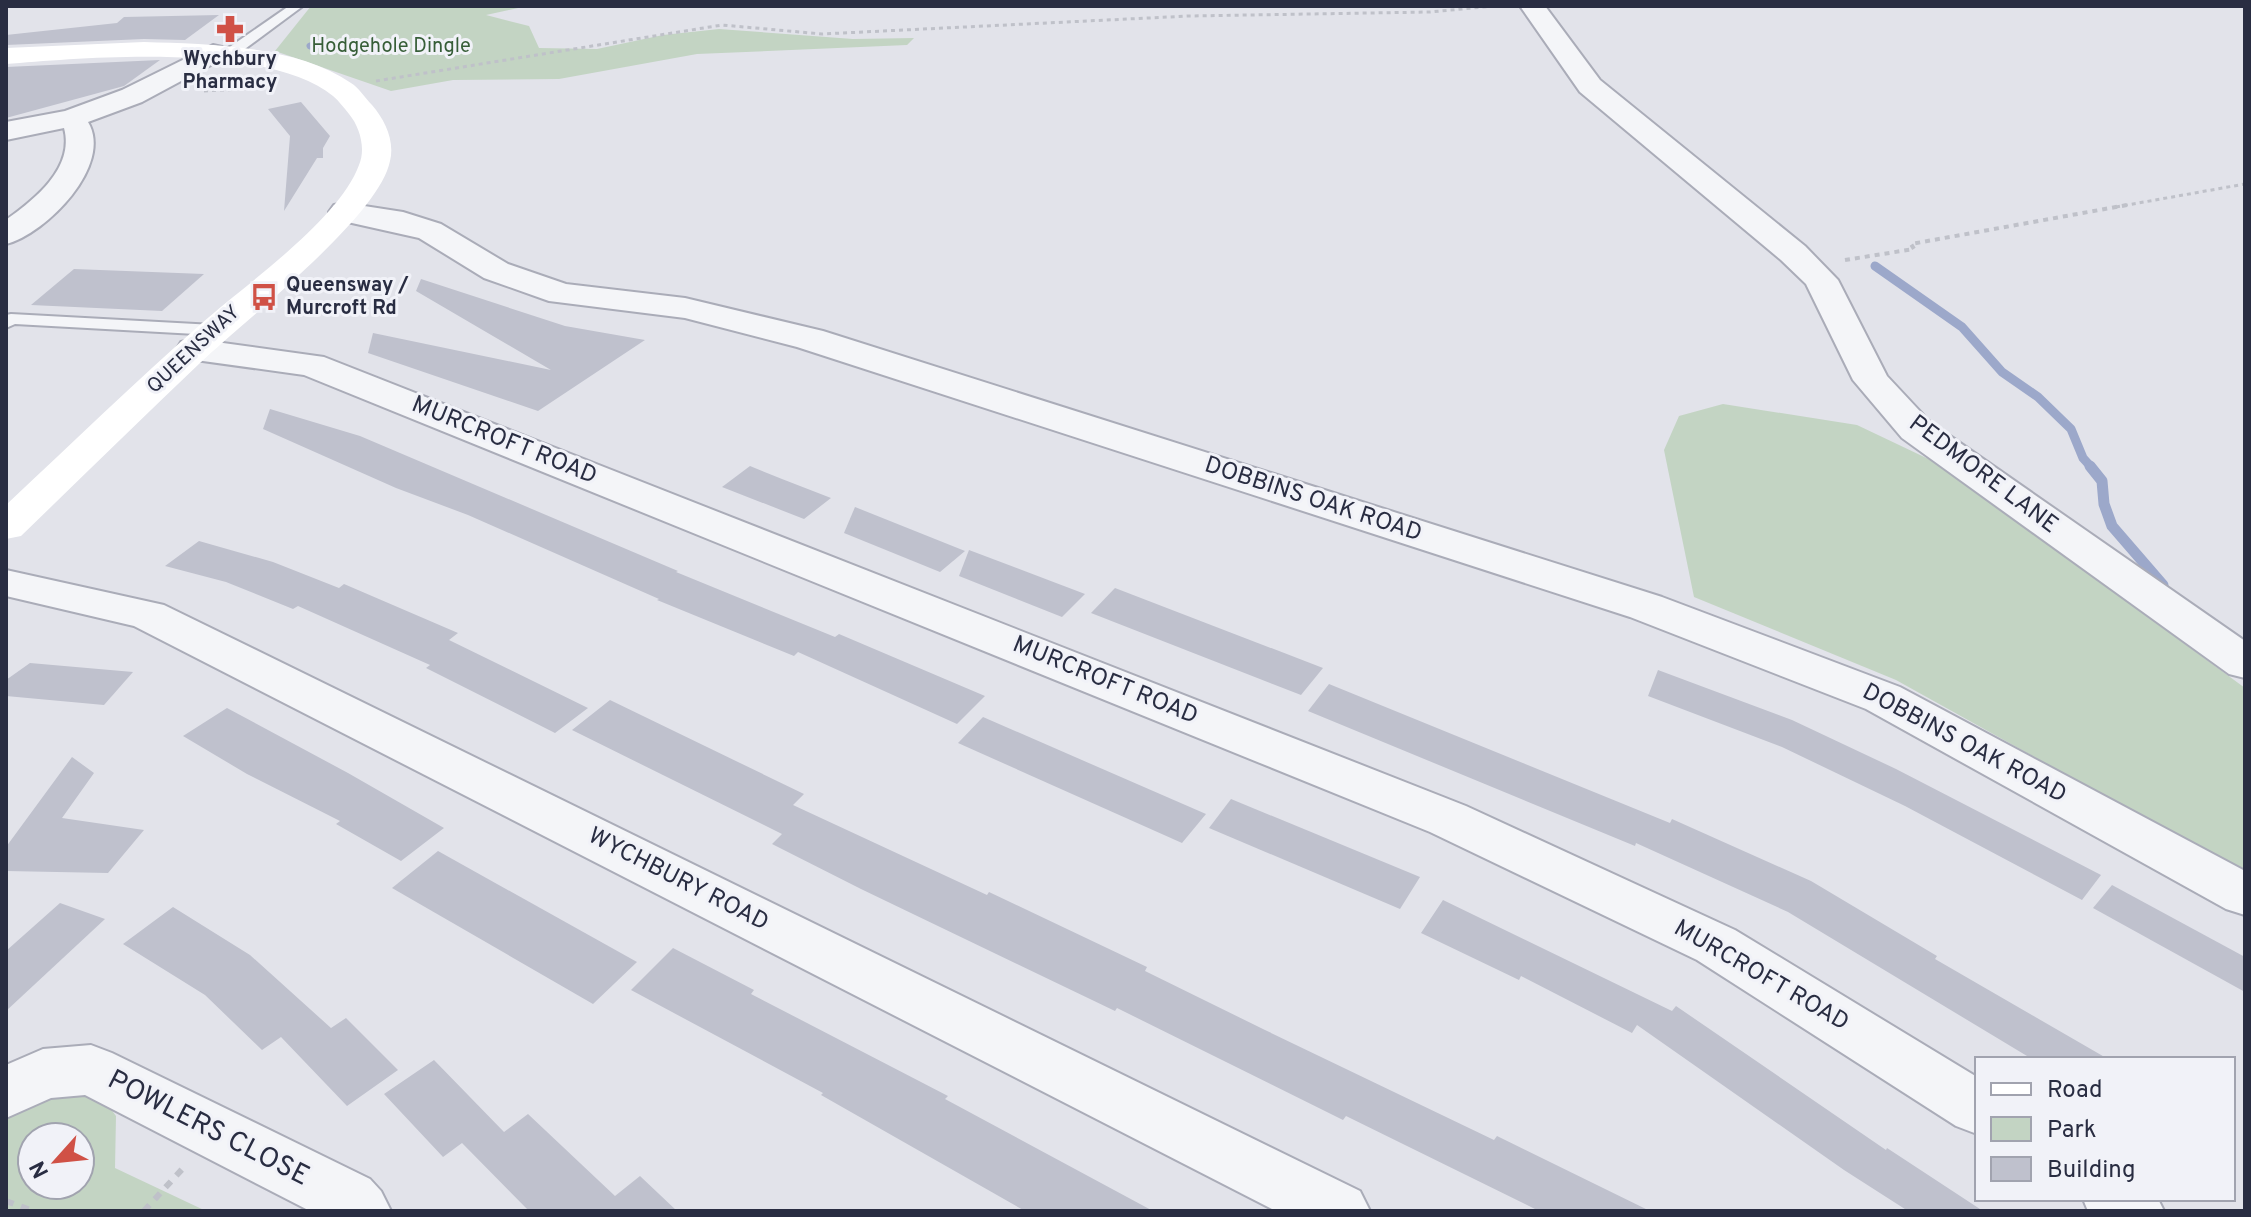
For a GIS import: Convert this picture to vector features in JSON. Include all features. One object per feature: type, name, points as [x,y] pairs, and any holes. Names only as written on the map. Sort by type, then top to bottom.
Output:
[{"type":"street","name":"PEDMORE LANE","points":[[1532,6],[1590,86],[1821,280],[1871,380],[1916,430],[2245,663]]},
{"type":"street","name":"QUEENSWAY","points":[[6,56],[101,48],[221,54],[285,65],[316,75],[349,95],[365,112],[376,140],[374,165],[345,212],[6,527]]},
{"type":"street","points":[[6,131],[72,118],[132,96],[221,54]]},
{"type":"street","points":[[6,234],[37,214],[58,193],[77,157],[80,136],[72,118]]},
{"type":"street","name":"DOBBINS OAK ROAD","points":[[345,212],[403,222],[430,231],[496,271],[561,294],[685,308],[810,339],[1646,607],[1883,698],[2245,895]]},
{"type":"street","name":"MURCROFT ROAD","points":[[204,340],[311,365],[1448,819],[1716,945],[1975,1107]]},
{"type":"street","name":"WYCHBURY ROAD","points":[[6,583],[148,615],[1338,1211]]},
{"type":"street","name":"POWLERS CLOSE","points":[[6,1093],[43,1074],[91,1070],[348,1199],[359,1211]]},
{"type":"lane","points":[[221,54],[297,6]]},
{"type":"lane","points":[[6,323],[11,319],[204,340]]},
{"type":"path","points":[[132,96],[387,80],[722,25],[822,34],[1189,16],[1430,12],[1493,6]]},
{"type":"path","points":[[1807,266],[1914,249],[1911,244],[2245,184]]},
{"type":"path","points":[[144,1211],[215,1133]]},
{"type":"path","points":[[6,1201],[33,1211]]},
{"type":"green space","name":"Hodgehole Dingle","points":[[311,6],[527,6],[486,15],[529,26],[539,48],[597,49],[663,35],[719,29],[853,39],[914,38],[907,45],[697,54],[559,79],[453,80],[391,91],[275,51]]},
{"type":"green space","points":[[1723,404],[1857,425],[1939,464],[2245,688],[2245,874],[1896,680],[1694,597],[1664,450],[1679,416]]},
{"type":"green space","points":[[99,1093],[116,1116],[115,1168],[206,1211],[6,1211],[6,1116],[59,1095]]},
{"type":"building","points":[[219,15],[185,40],[6,45],[6,35],[117,23],[124,17]]},
{"type":"building","points":[[160,60],[124,86],[6,118],[6,67]]},
{"type":"building","points":[[301,102],[330,136],[323,148],[323,158],[317,158],[284,211],[290,136],[268,109]]},
{"type":"building","points":[[74,269],[204,274],[162,311],[31,305]]},
{"type":"building","points":[[421,279],[565,326],[645,340],[538,411],[368,353],[373,333],[551,370],[416,291]]},
{"type":"building","points":[[270,409],[360,436],[676,572],[835,637],[839,634],[985,696],[957,724],[798,652],[794,656],[657,600],[468,515],[396,488],[263,429]]},
{"type":"building","points":[[750,466],[831,498],[804,519],[722,487]]},
{"type":"building","points":[[855,507],[965,551],[940,572],[844,533]]},
{"type":"building","points":[[199,541],[273,562],[339,588],[344,584],[458,633],[449,640],[588,708],[555,733],[426,668],[430,665],[298,606],[293,609],[226,582],[165,566]]},
{"type":"building","points":[[969,550],[1085,594],[1062,617],[959,576]]},
{"type":"building","points":[[1115,588],[1323,668],[1301,695],[1091,613]]},
{"type":"building","points":[[30,663],[133,672],[104,705],[6,696],[6,680]]},
{"type":"building","points":[[1658,670],[1792,720],[1896,769],[2101,875],[2082,900],[1905,806],[1782,747],[1648,696]]},
{"type":"building","points":[[1329,684],[1670,823],[1672,819],[1811,881],[1937,956],[1935,959],[2105,1057],[2029,1057],[1788,912],[1636,843],[1635,846],[1308,711]]},
{"type":"building","points":[[610,700],[804,794],[793,805],[987,895],[989,892],[1147,967],[1145,971],[1265,1030],[1494,1140],[1497,1136],[1650,1211],[1539,1211],[1346,1116],[1343,1120],[1117,1008],[1115,1011],[861,889],[772,844],[782,834],[572,730]]},
{"type":"building","points":[[227,708],[444,828],[401,861],[336,824],[340,821],[247,774],[183,736]]},
{"type":"building","points":[[983,717],[1206,814],[1182,843],[958,743]]},
{"type":"building","points":[[72,757],[94,773],[62,818],[144,830],[108,873],[6,871],[6,847]]},
{"type":"building","points":[[1231,799],[1420,877],[1400,909],[1209,828]]},
{"type":"building","points":[[438,851],[637,962],[593,1004],[392,888]]},
{"type":"building","points":[[2112,885],[2245,957],[2245,992],[2093,908]]},
{"type":"building","points":[[1443,900],[1672,1011],[1676,1006],[1886,1150],[1983,1211],[1908,1211],[1844,1170],[1637,1025],[1632,1033],[1521,976],[1519,980],[1421,933]]},
{"type":"building","points":[[60,903],[105,919],[6,1011],[6,951]]},
{"type":"building","points":[[173,907],[250,955],[331,1028],[346,1018],[398,1070],[347,1106],[281,1037],[262,1050],[205,995],[123,944]]},
{"type":"building","points":[[673,948],[754,990],[751,994],[948,1096],[945,1099],[1153,1211],[1025,1211],[821,1095],[823,1093],[631,990]]},
{"type":"building","points":[[434,1060],[504,1132],[528,1114],[615,1196],[640,1176],[677,1211],[529,1211],[462,1143],[443,1157],[384,1094]]},
{"type":"waterway","points":[[310,46],[322,42]]},
{"type":"waterway","points":[[1875,266],[1962,327],[2002,372],[2038,397],[2071,429],[2083,458],[2092,468]]},
{"type":"waterway","points":[[2090,466],[2102,481],[2104,504],[2112,526],[2163,585]]},
{"type":"place","name":"Wychbury Pharmacy","points":[[230,29]]},
{"type":"place","name":"Queensway / Murcroft Rd","points":[[264,297]]}]
